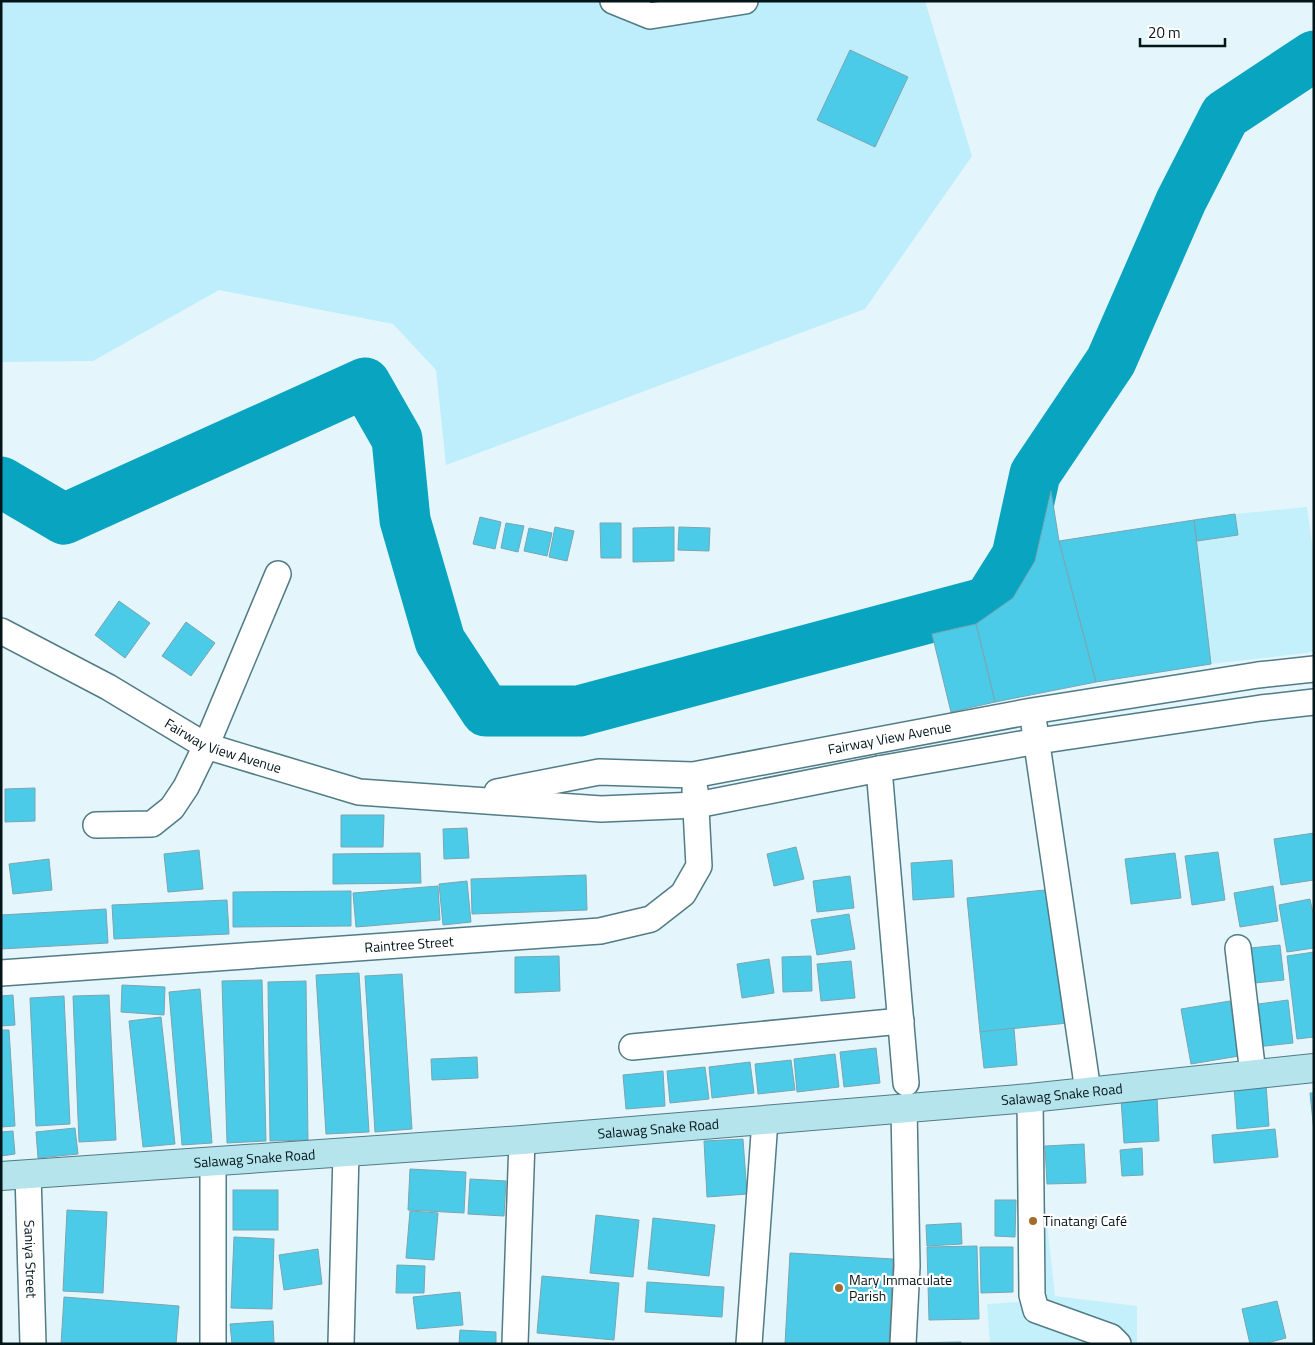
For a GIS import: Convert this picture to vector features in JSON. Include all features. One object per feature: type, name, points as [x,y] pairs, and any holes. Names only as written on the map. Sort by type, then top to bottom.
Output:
[{"type":"main road","name":"Salawag Snake Road","points":[[1,1176],[522,1140],[765,1120],[905,1096],[1030,1098],[1314,1068]]},
{"type":"street","points":[[613,1],[650,16],[745,1]]},
{"type":"street","points":[[96,825],[152,824],[172,808],[186,788],[206,746],[278,574]]},
{"type":"street","name":"Fairway View Avenue","points":[[1,631],[108,688],[206,746],[359,792],[601,808],[696,805],[879,769],[1038,741],[1314,702]]},
{"type":"street","name":"Fairway View Avenue","points":[[465,799],[599,772],[693,775],[1032,712],[1258,675],[1314,669]]},
{"type":"street","points":[[1258,675],[1261,708]]},
{"type":"street","points":[[1032,712],[1038,741],[1088,1092]]},
{"type":"street","points":[[879,769],[901,1021],[905,1096],[907,1266],[903,1344]]},
{"type":"street","name":"Raintree Street","points":[[1,972],[600,931],[651,919],[683,894],[699,866],[693,775]]},
{"type":"street","points":[[1238,948],[1253,1074]]},
{"type":"street","points":[[632,1046],[901,1021]]},
{"type":"street","points":[[1030,1098],[1032,1295],[1036,1310],[1111,1337],[1118,1344]]},
{"type":"street","points":[[749,1344],[765,1120]]},
{"type":"street","points":[[515,1344],[522,1140]]},
{"type":"street","points":[[341,1344],[346,1153]]},
{"type":"street","points":[[212,1344],[213,1162]]},
{"type":"street","name":"Saniya Street","points":[[28,1174],[32,1344]]},
{"type":"shaded area","points":[[1,1],[925,1],[972,156],[865,309],[446,465],[436,370],[393,324],[219,290],[93,361],[1,362]]},
{"type":"shaded area","points":[[1307,507],[1314,557],[1314,652],[1211,664],[1059,541],[1235,514]]},
{"type":"shaded area","name":"Tinatangi Café","points":[[1038,1142],[1055,1296],[1137,1306],[1137,1344],[990,1344],[987,1304],[1020,1302],[1020,1145]]},
{"type":"building","points":[[850,50],[908,77],[875,147],[817,120]]},
{"type":"building","points":[[1051,491],[1059,541],[1096,682],[995,702],[976,624],[1013,598],[1035,561]]},
{"type":"building","points":[[1235,514],[1238,535],[1197,541],[1194,520]]},
{"type":"building","points":[[480,517],[501,522],[495,549],[473,544]]},
{"type":"building","points":[[1194,520],[1211,664],[1096,682],[1059,541]]},
{"type":"building","points":[[506,523],[524,526],[518,552],[501,548]]},
{"type":"building","points":[[600,523],[621,523],[621,558],[601,558]]},
{"type":"building","points":[[555,527],[574,531],[567,561],[549,557]]},
{"type":"building","points":[[674,527],[674,561],[633,562],[633,528]]},
{"type":"building","points":[[679,527],[710,528],[709,551],[678,550]]},
{"type":"building","points":[[529,528],[552,533],[547,556],[524,551]]},
{"type":"building","points":[[119,601],[150,623],[125,658],[95,635]]},
{"type":"building","points":[[186,622],[215,643],[191,676],[162,656]]},
{"type":"building","points":[[976,624],[995,702],[951,712],[932,634]]},
{"type":"building","points":[[35,788],[35,821],[5,822],[5,789]]},
{"type":"building","points":[[341,815],[384,815],[383,847],[341,847]]},
{"type":"building","points":[[467,828],[469,858],[444,859],[443,829]]},
{"type":"building","points":[[1314,833],[1314,880],[1281,885],[1274,839]]},
{"type":"building","points":[[796,847],[804,879],[774,886],[767,854]]},
{"type":"building","points":[[199,850],[203,889],[168,892],[164,854]]},
{"type":"building","points":[[1218,852],[1225,900],[1192,905],[1185,856]]},
{"type":"building","points":[[420,853],[421,883],[333,884],[333,854]]},
{"type":"building","points":[[1175,853],[1181,898],[1131,904],[1125,859]]},
{"type":"building","points":[[49,859],[52,890],[13,894],[9,864]]},
{"type":"building","points":[[952,860],[954,897],[913,900],[911,863]]},
{"type":"building","points":[[586,875],[587,910],[472,914],[471,879]]},
{"type":"building","points":[[850,876],[854,908],[817,912],[813,881]]},
{"type":"building","points":[[467,881],[471,922],[443,925],[439,884]]},
{"type":"building","points":[[438,886],[440,920],[356,927],[353,893]]},
{"type":"building","points":[[1273,886],[1278,921],[1240,927],[1234,893]]},
{"type":"building","points":[[1054,889],[1068,1023],[980,1032],[967,898]]},
{"type":"building","points":[[351,891],[351,926],[233,927],[233,892]]},
{"type":"building","points":[[1310,899],[1314,918],[1314,948],[1287,952],[1279,905]]},
{"type":"building","points":[[227,900],[229,934],[114,939],[112,905]]},
{"type":"building","points":[[106,909],[108,943],[1,949],[1,915]]},
{"type":"building","points":[[849,914],[855,949],[817,955],[811,920]]},
{"type":"building","points":[[1280,945],[1284,980],[1245,984],[1241,949]]},
{"type":"building","points":[[1314,952],[1314,1037],[1297,1039],[1287,956]]},
{"type":"building","points":[[559,956],[560,991],[515,993],[515,957]]},
{"type":"building","points":[[811,956],[812,991],[783,992],[782,957]]},
{"type":"building","points":[[769,959],[774,993],[742,998],[737,964]]},
{"type":"building","points":[[851,961],[855,998],[821,1001],[817,964]]},
{"type":"building","points":[[359,973],[369,1132],[326,1134],[316,975]]},
{"type":"building","points":[[402,974],[412,1129],[375,1132],[365,976]]},
{"type":"building","points":[[262,980],[266,1141],[227,1143],[222,981]]},
{"type":"building","points":[[306,981],[308,1140],[270,1141],[268,982]]},
{"type":"building","points":[[122,985],[165,987],[164,1015],[121,1012]]},
{"type":"building","points":[[200,989],[212,1143],[182,1145],[169,992]]},
{"type":"building","points":[[13,995],[15,1025],[1,1026],[1,996]]},
{"type":"building","points":[[109,995],[116,1140],[79,1142],[73,996]]},
{"type":"building","points":[[64,996],[70,1124],[36,1126],[30,998]]},
{"type":"building","points":[[1288,1000],[1293,1043],[1256,1047],[1251,1005]]},
{"type":"building","points":[[1230,1001],[1239,1056],[1191,1064],[1181,1009]]},
{"type":"building","points":[[161,1017],[175,1144],[143,1147],[129,1021]]},
{"type":"building","points":[[1014,1028],[1017,1065],[984,1068],[980,1032]]},
{"type":"building","points":[[1,1030],[9,1030],[15,1126],[1,1127]]},
{"type":"building","points":[[876,1048],[880,1083],[844,1087],[840,1052]]},
{"type":"building","points":[[835,1054],[839,1087],[797,1092],[794,1059]]},
{"type":"building","points":[[477,1057],[478,1078],[432,1080],[431,1059]]},
{"type":"building","points":[[791,1060],[795,1090],[758,1094],[755,1064]]},
{"type":"building","points":[[750,1062],[754,1093],[712,1098],[709,1067]]},
{"type":"building","points":[[705,1067],[709,1099],[670,1103],[667,1071]]},
{"type":"building","points":[[663,1071],[665,1106],[626,1109],[623,1075]]},
{"type":"building","points":[[1266,1084],[1269,1126],[1237,1129],[1234,1086]]},
{"type":"building","points":[[1310,1093],[1314,1093],[1314,1132]]},
{"type":"building","points":[[1157,1097],[1159,1141],[1124,1143],[1121,1099]]},
{"type":"building","points":[[75,1128],[78,1154],[38,1158],[36,1132]]},
{"type":"building","points":[[1275,1129],[1278,1157],[1214,1163],[1212,1135]]},
{"type":"building","points":[[13,1131],[15,1154],[1,1156],[1,1132]]},
{"type":"building","points":[[743,1139],[747,1194],[707,1197],[704,1141]]},
{"type":"building","points":[[1084,1144],[1086,1183],[1047,1184],[1045,1146]]},
{"type":"building","points":[[1142,1148],[1143,1175],[1122,1176],[1120,1150]]},
{"type":"building","points":[[410,1169],[466,1172],[464,1213],[408,1210]]},
{"type":"building","points":[[470,1179],[506,1181],[504,1216],[468,1214]]},
{"type":"building","points":[[233,1190],[278,1190],[278,1230],[233,1230]]},
{"type":"building","points":[[995,1200],[1016,1200],[1015,1237],[995,1236]]},
{"type":"building","points":[[67,1210],[107,1212],[103,1293],[63,1291]]},
{"type":"building","points":[[410,1211],[438,1213],[434,1260],[406,1258]]},
{"type":"building","points":[[596,1215],[639,1220],[633,1277],[590,1273]]},
{"type":"building","points":[[653,1218],[715,1225],[709,1276],[648,1269]]},
{"type":"building","points":[[961,1223],[962,1244],[927,1246],[926,1225]]},
{"type":"building","points":[[234,1237],[274,1239],[272,1309],[231,1308]]},
{"type":"building","points":[[977,1246],[979,1319],[929,1320],[927,1247]]},
{"type":"building","points":[[980,1247],[1013,1247],[1013,1292],[981,1293]]},
{"type":"building","points":[[318,1249],[322,1284],[284,1290],[279,1255]]},
{"type":"building","points":[[790,1253],[893,1259],[889,1344],[785,1344]]},
{"type":"building","points":[[397,1265],[425,1266],[424,1293],[396,1293]]},
{"type":"building","points":[[542,1276],[619,1283],[614,1340],[537,1333]]},
{"type":"building","points":[[647,1282],[724,1287],[722,1317],[645,1312]]},
{"type":"building","points":[[460,1292],[463,1325],[417,1329],[413,1297]]},
{"type":"building","points":[[64,1297],[179,1306],[176,1344],[61,1344]]},
{"type":"building","points":[[1277,1301],[1286,1338],[1264,1344],[1250,1344],[1242,1309]]},
{"type":"building","points":[[273,1321],[274,1343],[232,1344],[230,1324]]},
{"type":"building","points":[[460,1330],[496,1332],[496,1344],[459,1344]]},
{"type":"building","points":[[961,1342],[961,1344],[909,1344],[909,1343]]},
{"type":"waterway","points":[[1,482],[64,519],[365,383],[397,439],[405,520],[440,641],[486,711],[579,711],[988,602],[1017,556],[1035,474],[1111,361],[1181,201],[1225,115],[1314,56]]},
{"type":"place","name":"Tinatangi Café","points":[[1033,1221]]},
{"type":"place","name":"Mary Immaculate Parish","points":[[839,1288]]}]
